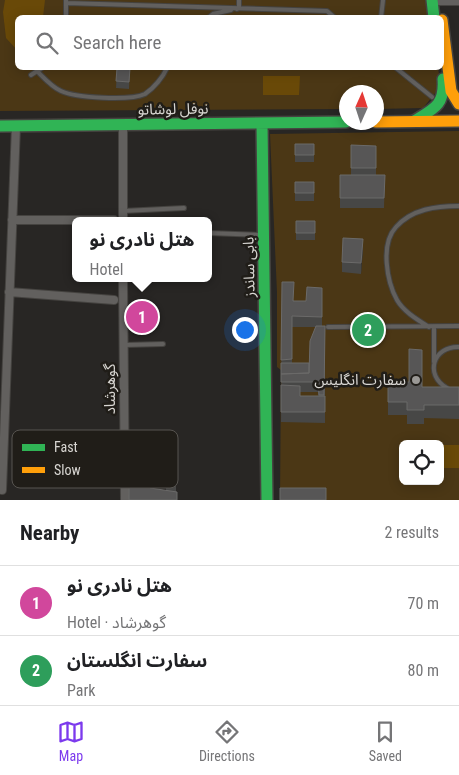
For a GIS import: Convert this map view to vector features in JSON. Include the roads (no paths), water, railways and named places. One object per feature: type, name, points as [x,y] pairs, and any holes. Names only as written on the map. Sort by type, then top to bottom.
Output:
[{"type":"street","points":[[432,0],[434,15]]},
{"type":"street","points":[[441,15],[439,0],[459,1]]},
{"type":"street","points":[[414,121],[441,102],[448,91],[444,50]]},
{"type":"street","points":[[443,70],[448,91],[459,104]]},
{"type":"street","points":[[384,122],[459,121]]},
{"type":"street","name":"نوفل لوشاتو","points":[[0,126],[339,122]]},
{"type":"street","name":"بابی ساندز","points":[[262,123],[267,500]]},
{"type":"street","points":[[123,124],[123,217]]},
{"type":"street","points":[[2,490],[16,126]]},
{"type":"street","points":[[12,220],[72,220]]},
{"type":"street","name":"گوهرشاد","points":[[123,282],[124,430]]},
{"type":"street","points":[[9,292],[114,300]]},
{"type":"lane","points":[[239,0],[239,8]]},
{"type":"lane","points":[[381,15],[383,0]]},
{"type":"lane","points":[[66,15],[66,2],[327,11],[332,15]]},
{"type":"lane","points":[[212,15],[239,8]]},
{"type":"lane","points":[[31,75],[37,71],[61,91],[98,98],[120,99],[144,94],[162,77],[166,70]]},
{"type":"lane","points":[[398,70],[432,97]]},
{"type":"lane","points":[[432,327],[412,316],[398,301],[386,266],[388,244],[395,228],[413,214],[434,206],[459,206]]},
{"type":"lane","points":[[123,211],[184,208]]},
{"type":"lane","points":[[212,233],[263,235]]},
{"type":"lane","points":[[328,327],[459,326]]},
{"type":"lane","points":[[432,327],[434,366],[437,380],[448,389],[455,390]]},
{"type":"lane","points":[[124,345],[163,344]]},
{"type":"lane","points":[[434,366],[440,353],[446,349],[459,347]]},
{"type":"place","name":"هتل نادری نو","points":[[142,317]]},
{"type":"place","name":"سفارت انگلستان","points":[[368,330]]},
{"type":"place","name":"سفارت انگلیس","points":[[416,380]]}]
